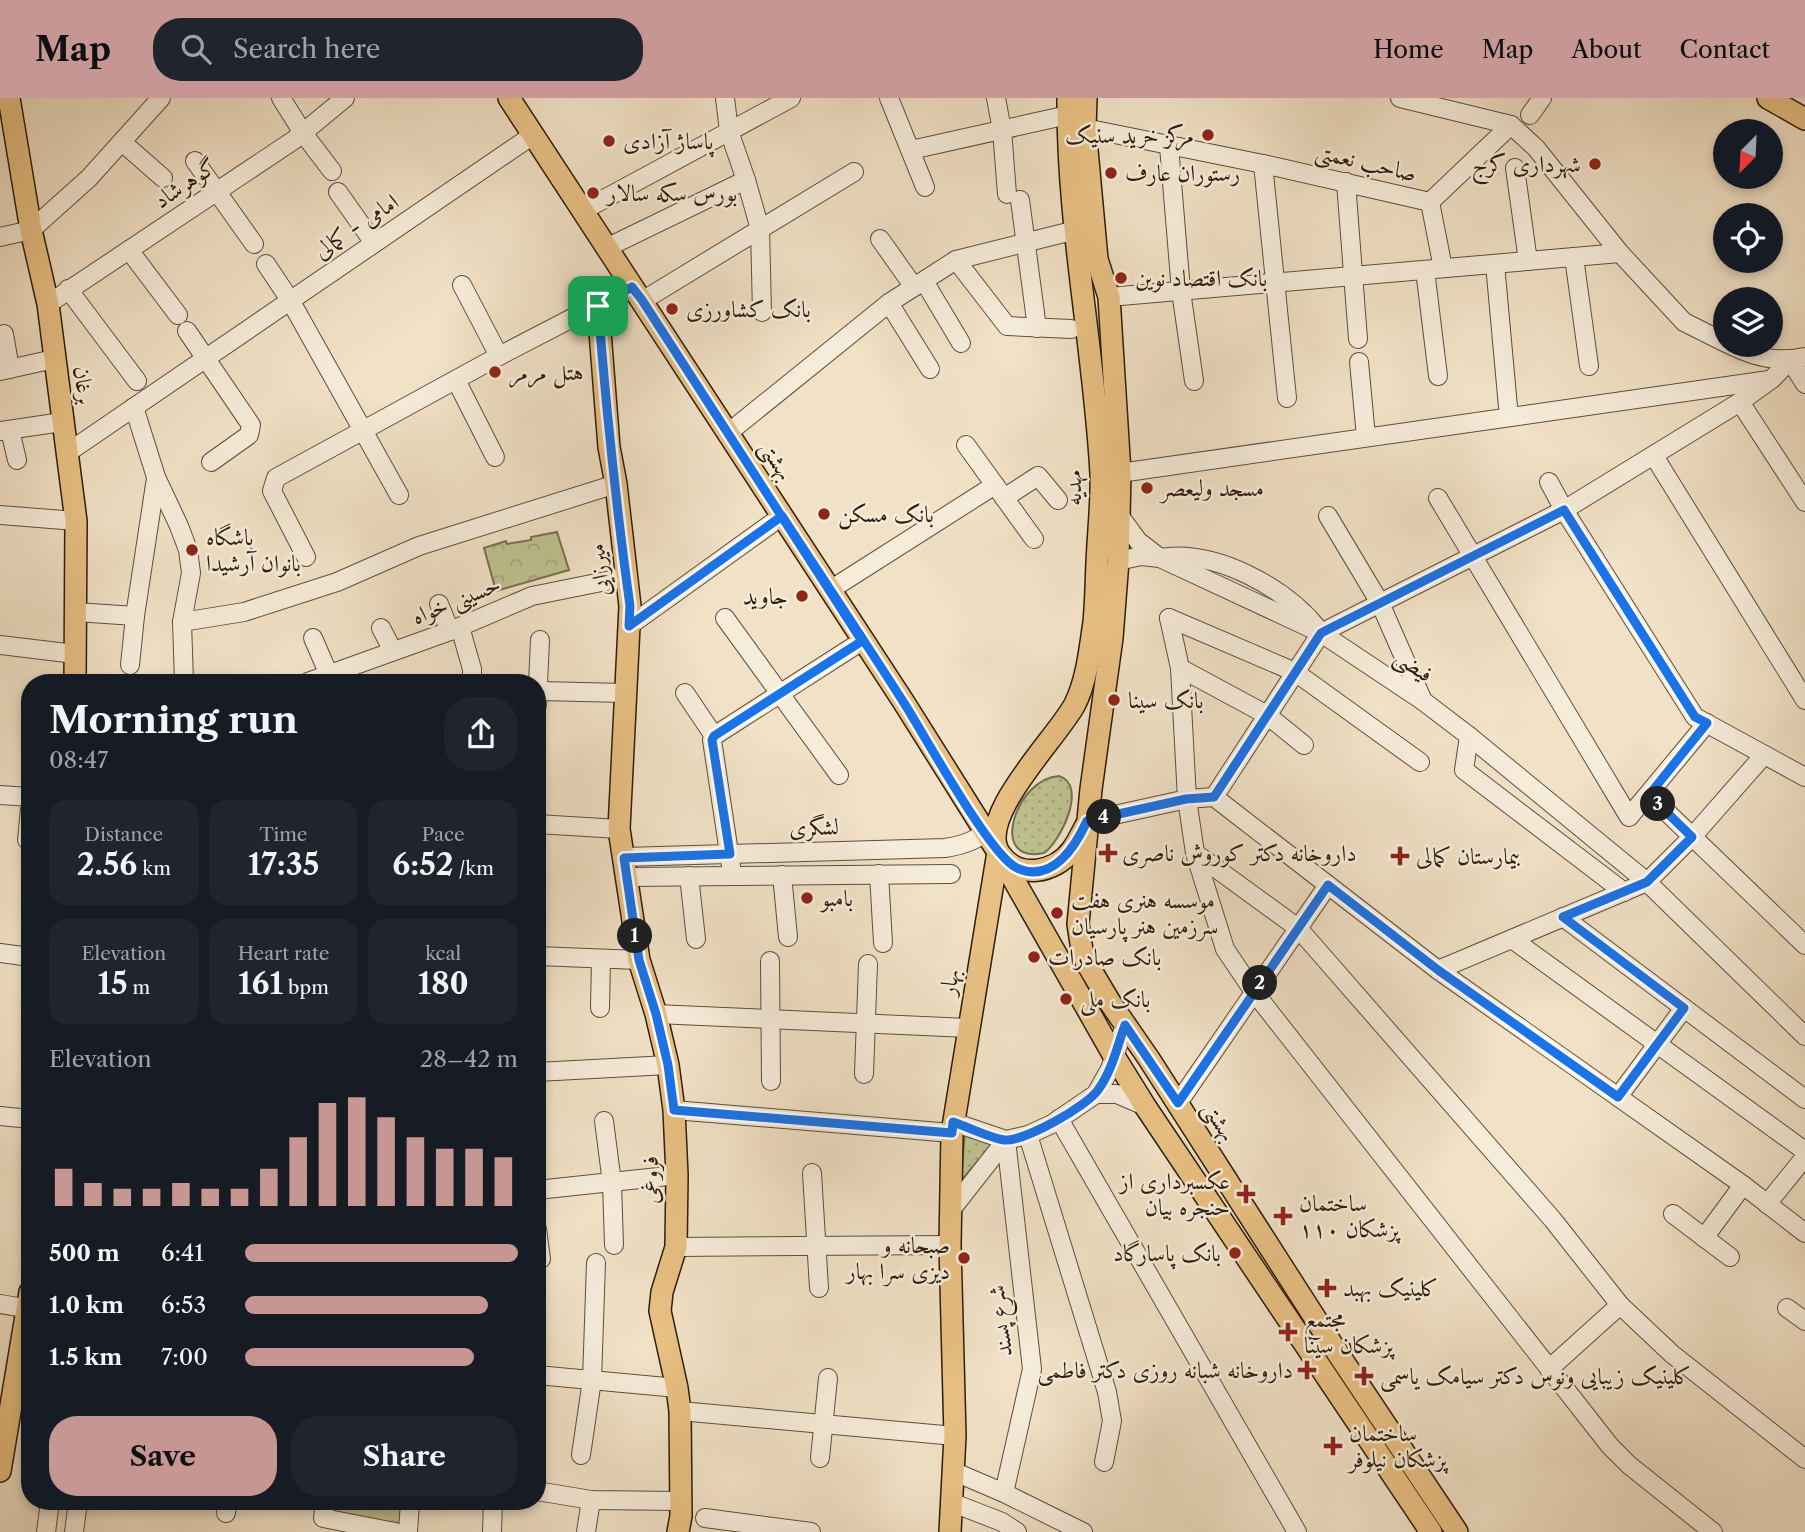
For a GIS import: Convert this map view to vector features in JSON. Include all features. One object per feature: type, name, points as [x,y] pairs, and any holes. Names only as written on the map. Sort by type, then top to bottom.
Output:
[{"type":"main road","name":"بهشتی","points":[[509,98],[862,641],[991,827]]},
{"type":"main road","name":"مهدیه","points":[[1086,98],[1085,128],[1097,259],[1109,297],[1120,472],[1118,561],[1112,638],[1087,821]]},
{"type":"main road","points":[[1768,98],[1805,120]]},
{"type":"main road","name":"مهدیه","points":[[991,827],[1075,704],[1086,669],[1094,620],[1101,475],[1076,230],[1068,106]]},
{"type":"main road","name":"برغان","points":[[7,108],[48,304],[76,521],[75,674]]},
{"type":"main road","name":"میرزایی","points":[[598,306],[609,447],[630,606],[620,828]]},
{"type":"main road","points":[[998,852],[1007,863],[1019,870],[1033,872],[1047,869],[1060,862],[1071,851],[1087,821]]},
{"type":"main road","name":"بهشتى","points":[[1087,821],[1078,923],[1086,962],[1333,1346],[1457,1532]]},
{"type":"main road","points":[[991,827],[998,852],[1145,1106],[1431,1532]]},
{"type":"main road","name":"فروغی","points":[[620,828],[639,960],[668,1065],[674,1110],[676,1247],[662,1292],[660,1311],[680,1411],[681,1501],[678,1532]]},
{"type":"main road","name":"بهار","points":[[950,1245],[953,1127],[998,852]]},
{"type":"main road","name":"شرع پسند","points":[[950,1245],[955,1436],[950,1532]]},
{"type":"main road","points":[[0,1471],[21,1349]]},
{"type":"street","points":[[0,237],[31,230],[89,178],[161,98]]},
{"type":"street","points":[[281,98],[332,171]]},
{"type":"street","name":"گوهرشاد","points":[[48,304],[303,133],[345,98]]},
{"type":"street","points":[[725,98],[729,131],[760,229],[762,312]]},
{"type":"street","points":[[582,211],[791,98]]},
{"type":"street","points":[[889,98],[925,187]]},
{"type":"street","points":[[996,98],[1024,243],[1037,328]]},
{"type":"street","points":[[1400,98],[1511,125],[1536,148],[1620,253],[1684,322],[1713,336]]},
{"type":"street","points":[[1530,115],[1542,98]]},
{"type":"street","points":[[911,150],[1002,130],[1068,106]]},
{"type":"street","name":"صاحب نعمتی","points":[[1085,128],[1263,164],[1430,202],[1511,125]]},
{"type":"street","name":"امامی - کمالی","points":[[66,453],[533,135]]},
{"type":"street","points":[[122,142],[163,178]]},
{"type":"street","points":[[1169,146],[1181,291],[1194,381]]},
{"type":"street","points":[[195,161],[254,244]]},
{"type":"street","points":[[1263,164],[1287,398]]},
{"type":"street","points":[[1515,168],[1528,261]]},
{"type":"street","points":[[306,557],[272,491],[276,478],[499,356],[598,306],[637,294],[760,229],[854,173]]},
{"type":"street","points":[[606,248],[746,180]]},
{"type":"street","points":[[1346,182],[1358,339]]},
{"type":"street","points":[[338,192],[374,243]]},
{"type":"street","points":[[1430,202],[1438,376]]},
{"type":"street","points":[[728,433],[889,303],[956,260],[1076,230]]},
{"type":"street","points":[[880,239],[919,284],[961,343]]},
{"type":"street","points":[[129,250],[177,315]]},
{"type":"street","points":[[1109,297],[1620,253]]},
{"type":"street","points":[[1574,257],[1589,366]]},
{"type":"street","points":[[956,260],[1007,326],[1071,329]]},
{"type":"street","points":[[266,264],[290,300],[399,495]]},
{"type":"street","points":[[1495,264],[1508,407]]},
{"type":"street","points":[[462,285],[499,356]]},
{"type":"street","points":[[68,289],[137,381]]},
{"type":"street","points":[[889,303],[930,369]]},
{"type":"street","points":[[187,331],[252,430],[211,462]]},
{"type":"street","points":[[5,334],[5,370],[54,359]]},
{"type":"street","points":[[1762,357],[1799,359]]},
{"type":"street","points":[[1214,797],[1321,633],[1564,510],[1740,402],[1799,359]]},
{"type":"street","points":[[1799,359],[1805,384]]},
{"type":"street","points":[[1359,362],[1366,437]]},
{"type":"street","points":[[1120,472],[1772,379]]},
{"type":"street","points":[[456,380],[495,457]]},
{"type":"street","points":[[1740,402],[1805,502]]},
{"type":"street","points":[[134,407],[156,477],[188,550],[191,573],[183,622],[184,674]]},
{"type":"street","points":[[17,460],[5,430],[62,422]]},
{"type":"street","points":[[966,445],[1034,539]]},
{"type":"street","points":[[1654,456],[1805,700]]},
{"type":"street","points":[[830,590],[999,492],[1038,476],[1058,500]]},
{"type":"street","points":[[130,665],[156,477]]},
{"type":"street","points":[[1549,482],[1695,717],[1805,778]]},
{"type":"street","points":[[183,622],[244,612],[337,582],[419,546],[616,484]]},
{"type":"street","points":[[1438,498],[1629,817],[1707,723]]},
{"type":"street","points":[[1119,514],[1138,541],[1160,558]]},
{"type":"street","points":[[0,515],[76,521]]},
{"type":"street","points":[[629,626],[782,516]]},
{"type":"street","points":[[1328,516],[1380,603],[1423,701]]},
{"type":"street","points":[[1118,561],[1141,556],[1160,558]]},
{"type":"street","name":"فیضی","points":[[1160,558],[1195,558],[1240,571],[1282,594],[1303,610],[1321,633],[1423,701],[1469,736],[1647,882],[1805,1036]]},
{"type":"street","name":"حسینی خواه","points":[[332,674],[455,629],[532,596],[626,576]]},
{"type":"street","points":[[439,604],[455,629],[472,674]]},
{"type":"street","points":[[76,611],[135,616]]},
{"type":"street","points":[[725,618],[778,695],[839,775]]},
{"type":"street","points":[[1420,762],[1295,672],[1169,618],[1180,668],[1186,799],[1195,853],[1225,950],[1254,992],[1620,1456],[1713,1532]]},
{"type":"street","points":[[381,628],[393,651]]},
{"type":"street","points":[[313,638],[329,674]]},
{"type":"street","points":[[539,674],[540,640]]},
{"type":"street","points":[[713,738],[862,641]]},
{"type":"street","points":[[0,645],[75,654]]},
{"type":"street","points":[[1180,668],[1267,715],[1304,745]]},
{"type":"street","points":[[546,698],[625,693]]},
{"type":"street","points":[[685,693],[713,738],[733,876]]},
{"type":"street","points":[[1469,736],[1464,771],[1624,892]]},
{"type":"street","points":[[1438,970],[1647,882],[1692,837],[1764,755]]},
{"type":"street","points":[[0,795],[21,796]]},
{"type":"street","points":[[1649,795],[1805,945]]},
{"type":"street","points":[[1087,821],[1186,799],[1214,797],[1438,970],[1743,1185],[1805,1233]]},
{"type":"street","points":[[546,824],[620,828]]},
{"type":"street","name":"لشگری","points":[[625,867],[730,854],[945,848],[962,845],[991,827]]},
{"type":"street","points":[[1195,853],[1298,928],[1553,1220],[1620,1305],[1672,1354],[1805,1459]]},
{"type":"street","points":[[625,867],[689,876],[951,874]]},
{"type":"street","points":[[879,874],[883,943]]},
{"type":"street","points":[[689,876],[696,939]]},
{"type":"street","points":[[782,876],[788,937]]},
{"type":"street","points":[[1178,1103],[1328,885]]},
{"type":"street","points":[[1563,917],[1805,1099]]},
{"type":"street","points":[[1512,939],[1657,1044],[1804,1158],[1767,1204]]},
{"type":"street","points":[[0,953],[21,956]]},
{"type":"street","points":[[546,956],[639,960]]},
{"type":"street","points":[[600,1008],[601,959]]},
{"type":"street","points":[[770,961],[771,1081]]},
{"type":"street","points":[[864,1074],[868,964]]},
{"type":"street","points":[[1618,1097],[1684,1008]]},
{"type":"street","points":[[656,1014],[968,1028]]},
{"type":"street","points":[[674,1110],[953,1127],[1006,1140],[1028,1135],[1059,1119],[1096,1094],[1104,1081],[1125,1025]]},
{"type":"street","points":[[546,1072],[668,1065]]},
{"type":"street","points":[[1096,1094],[1117,1094],[1145,1106]]},
{"type":"street","points":[[0,1116],[21,1118]]},
{"type":"street","points":[[1059,1119],[1297,1532]]},
{"type":"street","points":[[604,1121],[612,1182],[614,1245]]},
{"type":"street","points":[[1028,1135],[1107,1392],[1112,1421],[1104,1462]]},
{"type":"street","points":[[951,1210],[1006,1140]]},
{"type":"street","name":"شرع پسند","points":[[1004,1493],[1032,1369],[1006,1140]]},
{"type":"street","points":[[812,1173],[819,1288]]},
{"type":"street","points":[[546,1189],[677,1175]]},
{"type":"street","points":[[1704,1238],[1743,1185]]},
{"type":"street","points":[[1673,1214],[1730,1257]]},
{"type":"street","points":[[676,1247],[950,1245]]},
{"type":"street","points":[[581,1455],[592,1380],[596,1263]]},
{"type":"street","points":[[0,1304],[21,1303]]},
{"type":"street","points":[[1549,1368],[1620,1305]]},
{"type":"street","points":[[1787,1308],[1805,1321]]},
{"type":"street","points":[[546,1377],[677,1388]]},
{"type":"street","points":[[820,1458],[828,1378]]},
{"type":"street","points":[[680,1411],[955,1436]]},
{"type":"street","points":[[955,1472],[1083,1532]]},
{"type":"street","points":[[546,1492],[591,1500],[681,1501]]},
{"type":"street","points":[[586,1532],[591,1500]]},
{"type":"street","points":[[953,1503],[1002,1521],[1017,1532]]},
{"type":"street","points":[[46,1532],[49,1510]]},
{"type":"street","points":[[74,1532],[77,1510]]},
{"type":"street","points":[[324,1510],[395,1532]]},
{"type":"street","points":[[408,1532],[409,1510]]},
{"type":"street","points":[[492,1532],[493,1510]]},
{"type":"street","points":[[705,1518],[811,1532]]},
{"type":"green space","points":[[557,532],[569,570],[496,591],[484,548],[506,541],[507,544],[531,540],[531,537]]},
{"type":"green space","points":[[1059,776],[1067,781],[1071,790],[1069,813],[1064,826],[1044,853],[1027,853],[1016,846],[1012,834],[1020,804],[1030,791],[1044,780]]},
{"type":"green space","points":[[965,1131],[996,1140],[961,1181]]},
{"type":"green space","points":[[330,1510],[405,1510],[404,1528],[329,1514]]},
{"type":"place","name":"مرکز خرید سنیک","points":[[1208,135]]},
{"type":"place","name":"پاساژ آزادی","points":[[609,141]]},
{"type":"place","name":"شهرداری کرج","points":[[1595,164]]},
{"type":"place","name":"رستوران عارف","points":[[1111,173]]},
{"type":"place","name":"بورس سکه سالار","points":[[593,193]]},
{"type":"place","name":"بانک اقتصاد نوین","points":[[1121,278]]},
{"type":"place","name":"بانک کشاورزی","points":[[672,309]]},
{"type":"place","name":"هتل مرمر","points":[[495,372]]},
{"type":"place","name":"مسجد ولیعصر","points":[[1147,488]]},
{"type":"place","name":"بانک مسکن","points":[[824,514]]},
{"type":"place","name":"باشگاه بانوان آرشیدا","points":[[192,550]]},
{"type":"place","name":"جاوید","points":[[802,596]]},
{"type":"place","name":"بانک سینا","points":[[1114,700]]},
{"type":"place","name":"داروخانه دکتر کوروش ناصری","points":[[1108,853]]},
{"type":"place","name":"بیمارستان کمالی","points":[[1400,856]]},
{"type":"place","name":"بامبو","points":[[807,898]]},
{"type":"place","name":"موسسه هنری هفت سرزمین هنر پارسیان","points":[[1057,913]]},
{"type":"place","name":"بانک صادرات","points":[[1034,957]]},
{"type":"place","name":"بانک ملی","points":[[1066,999]]},
{"type":"place","name":"عکسبرداری از حنجره بیان","points":[[1246,1194]]},
{"type":"place","name":"ساختمان پزشکان ۱۱۰","points":[[1283,1216]]},
{"type":"place","name":"بانک پاسارگاد","points":[[1235,1253]]},
{"type":"place","name":"صبحانه و دیزی سرا بهار","points":[[964,1258]]},
{"type":"place","name":"کلینیک بهبد","points":[[1327,1288]]},
{"type":"place","name":"مجتمع پزشکان سینا","points":[[1288,1332]]},
{"type":"place","name":"داروخانه شبانه روزی دکتر فاطمی","points":[[1307,1370]]},
{"type":"place","name":"کلینیک زیبایی ونوس دکتر سیامک یاسمی","points":[[1364,1376]]},
{"type":"place","name":"ساختمان پزشکان نیلوفر","points":[[1333,1446]]},
{"type":"route","points":[[598,306],[609,447],[630,606],[629,626],[782,516],[862,641],[902,701],[985,834],[1007,863],[1019,870],[1033,872],[1060,862],[1071,851],[1087,821],[1186,799],[1214,797],[1321,633],[1564,510],[1695,717],[1707,723],[1649,795],[1692,837],[1647,882],[1563,917],[1684,1008],[1618,1097],[1438,970],[1328,885],[1178,1103],[1125,1025],[1110,1069],[1096,1094],[1052,1124],[1028,1135],[1006,1140],[953,1122],[952,1133],[674,1110],[668,1065],[639,960],[624,858],[730,854],[712,740],[714,736],[862,641],[830,590],[642,300],[632,287],[598,306]]}]
